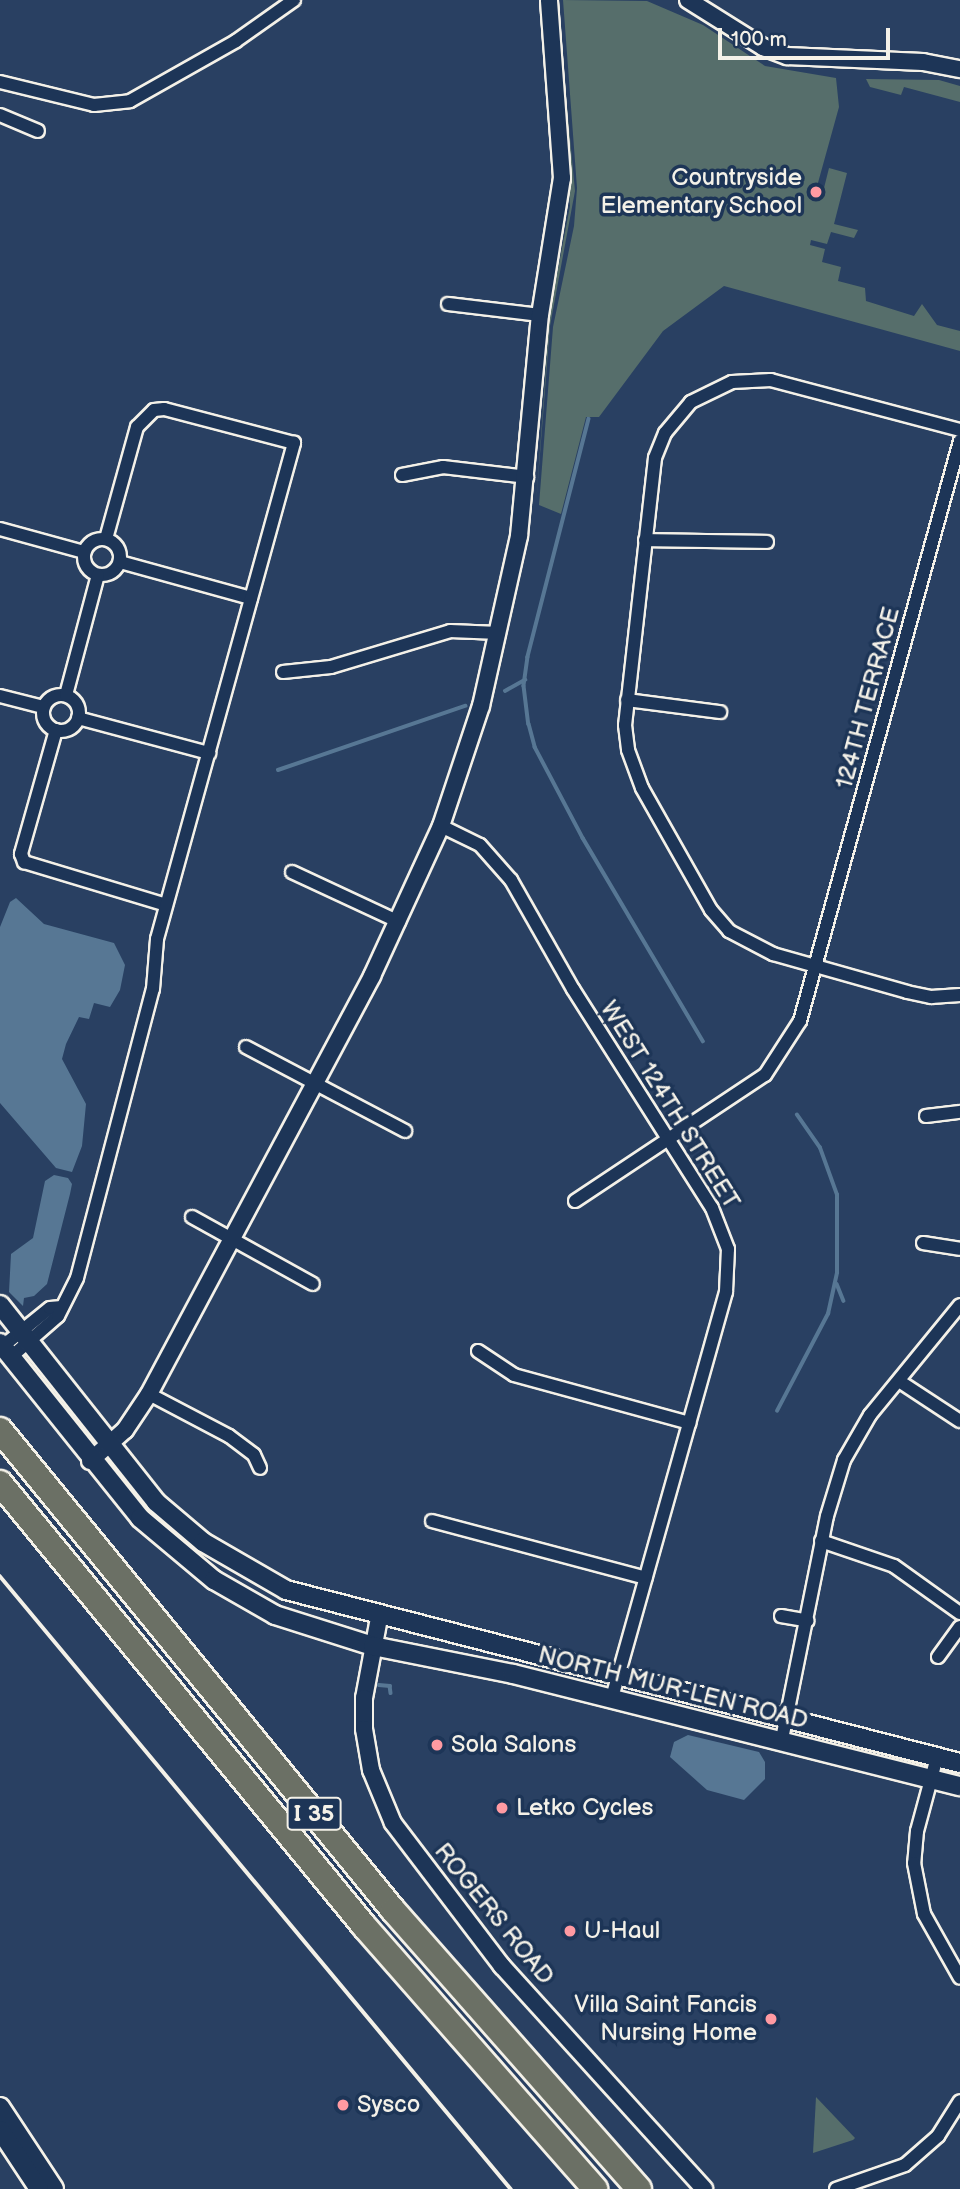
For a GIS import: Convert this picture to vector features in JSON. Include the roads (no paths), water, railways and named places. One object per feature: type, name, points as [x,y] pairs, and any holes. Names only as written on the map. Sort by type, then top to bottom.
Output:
[{"type":"highway","name":"I 35","points":[[0,1430],[393,1910],[639,2189]]},
{"type":"highway","name":"I 35","points":[[0,1483],[374,1937],[595,2189]]},
{"type":"main road","name":"NORTH MUR-LEN ROAD","points":[[0,1305],[108,1446],[179,1523],[231,1561],[286,1590],[379,1618],[960,1763]]},
{"type":"main road","name":"NORTH MUR-LEN ROAD","points":[[4,1349],[90,1461],[140,1518],[214,1580],[275,1615],[373,1646],[612,1697],[960,1786]]},
{"type":"main road","points":[[0,2107],[49,2189]]},
{"type":"main road","points":[[0,2130],[49,2189]]},
{"type":"street","points":[[0,82],[94,105],[130,101],[236,41],[295,0]]},
{"type":"street","points":[[90,1461],[108,1446],[149,1394],[399,922],[441,826],[481,706],[499,633],[527,477],[540,315],[562,178],[549,0]]},
{"type":"street","points":[[688,0],[763,47],[787,56],[923,62],[960,69]]},
{"type":"street","points":[[0,115],[38,131]]},
{"type":"street","points":[[448,304],[540,315]]},
{"type":"street","points":[[960,430],[771,380],[719,386],[691,402],[665,433],[655,458],[627,700],[626,738],[634,771],[711,909],[729,931],[752,947],[816,966],[931,997],[960,995]]},
{"type":"street","points":[[4,1349],[58,1316],[76,1278],[153,989],[157,939],[294,443],[164,409],[154,410],[137,427],[106,539]]},
{"type":"street","name":"124TH TERRACE","points":[[575,1201],[746,1090],[776,1062],[800,1021],[960,441]]},
{"type":"street","points":[[402,475],[443,467],[527,477]]},
{"type":"street","points":[[0,529],[84,552]]},
{"type":"street","points":[[106,539],[119,550],[120,562],[109,575],[98,575],[86,567],[84,552],[94,541],[106,539]]},
{"type":"street","points":[[645,540],[767,542]]},
{"type":"street","points":[[120,562],[251,598]]},
{"type":"street","points":[[66,695],[98,575]]},
{"type":"street","points":[[283,672],[331,667],[450,631],[499,633]]},
{"type":"street","points":[[55,695],[66,695],[77,704],[78,718],[67,730],[56,730],[46,724],[43,708],[55,695]]},
{"type":"street","points":[[0,696],[43,708]]},
{"type":"street","points":[[627,700],[720,712]]},
{"type":"street","points":[[78,718],[209,752]]},
{"type":"street","points":[[56,730],[21,854],[24,862],[166,905]]},
{"type":"street","name":"WEST 124TH STREET","points":[[441,826],[480,845],[511,880],[719,1222],[729,1264],[726,1292],[612,1697]]},
{"type":"street","points":[[292,872],[399,922]]},
{"type":"street","points":[[246,1048],[405,1132]]},
{"type":"street","points":[[926,1116],[960,1112]]},
{"type":"street","points":[[192,1217],[231,1241],[313,1284]]},
{"type":"street","points":[[923,1243],[960,1250]]},
{"type":"street","points":[[782,1739],[808,1621],[821,1541],[847,1453],[870,1415],[960,1305]]},
{"type":"street","points":[[478,1350],[514,1376],[690,1423]]},
{"type":"street","points":[[899,1381],[960,1421]]},
{"type":"street","points":[[149,1394],[229,1436],[254,1455],[260,1468]]},
{"type":"street","points":[[432,1521],[646,1578]]},
{"type":"street","points":[[821,1541],[894,1566],[960,1613]]},
{"type":"street","points":[[780,1616],[808,1621]]},
{"type":"street","name":"ROGERS ROAD","points":[[379,1618],[373,1646],[364,1729],[371,1770],[393,1824],[502,1966],[704,2189]]},
{"type":"street","points":[[938,1657],[960,1627]]},
{"type":"street","points":[[937,1757],[916,1839],[916,1884],[931,1928],[960,1978]]},
{"type":"street","points":[[836,2189],[876,2178],[915,2157],[938,2136],[960,2101]]},
{"type":"water","points":[[16,898],[44,924],[114,943],[125,965],[120,990],[110,1007],[94,1003],[89,1019],[79,1017],[62,1059],[86,1104],[82,1146],[72,1172],[56,1168],[0,1103],[0,927],[10,902]]},
{"type":"water","points":[[54,1175],[68,1178],[72,1184],[70,1194],[47,1284],[34,1296],[24,1298],[23,1306],[9,1292],[11,1254],[33,1238],[45,1181]]},
{"type":"water","points":[[688,1735],[759,1752],[765,1762],[765,1779],[744,1800],[707,1790],[670,1757],[674,1742]]},
{"type":"waterway","points":[[589,419],[528,657],[524,686],[529,724],[535,747],[583,838],[703,1041]]},
{"type":"waterway","points":[[505,691],[525,680]]},
{"type":"waterway","points":[[278,770],[465,706]]},
{"type":"waterway","points":[[777,1411],[828,1314],[837,1273],[837,1195],[820,1148],[797,1115]]},
{"type":"waterway","points":[[837,1284],[844,1301]]},
{"type":"waterway","points":[[379,1685],[390,1686],[391,1693]]},
{"type":"railway","points":[[0,1576],[511,2189]]},
{"type":"place","name":"Countryside Elementary School","points":[[816,192]]},
{"type":"place","name":"Sola Salons","points":[[437,1745]]},
{"type":"place","name":"Letko Cycles","points":[[502,1808]]},
{"type":"place","name":"U-Haul","points":[[570,1931]]},
{"type":"place","name":"Villa Saint Fancis Nursing Home","points":[[771,2019]]},
{"type":"place","name":"Sysco","points":[[343,2105]]}]
